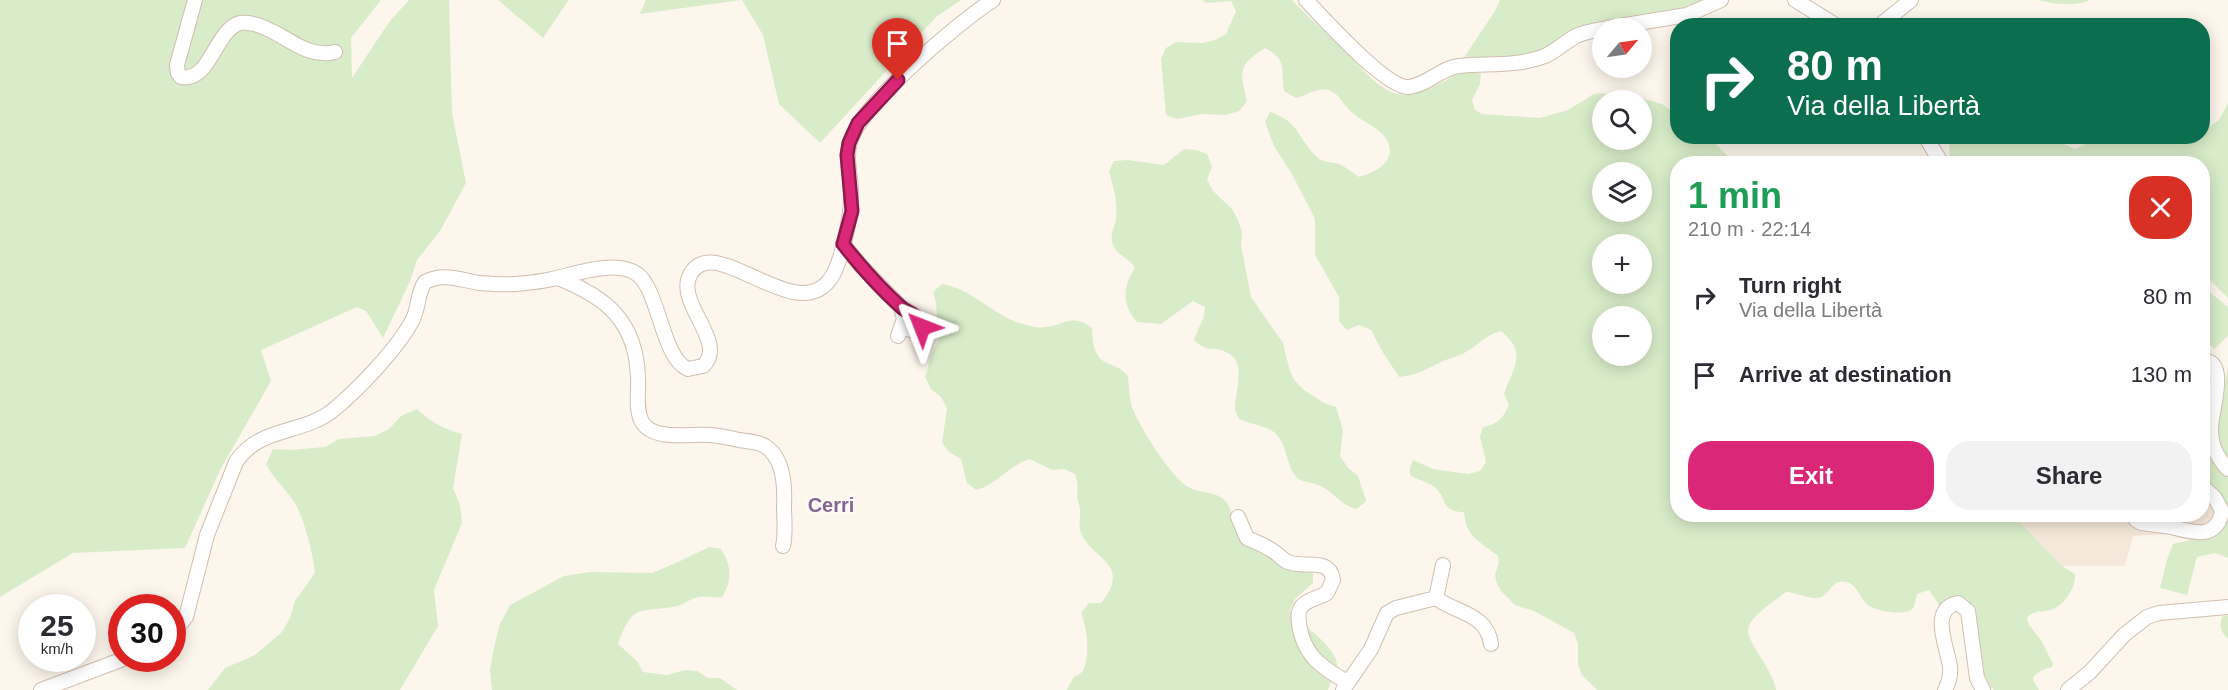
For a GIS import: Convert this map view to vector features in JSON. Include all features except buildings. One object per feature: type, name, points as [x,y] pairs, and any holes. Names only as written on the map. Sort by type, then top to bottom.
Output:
[{"type":"street","points":[[195,0],[177,64],[181,77],[194,76],[200,71],[210,60],[223,37],[234,26],[243,22],[269,28],[305,50],[318,54],[335,52]]},
{"type":"street","points":[[186,617],[207,535],[236,462],[243,452],[264,437],[312,422],[338,406],[379,365],[412,321],[425,282],[440,277],[513,284],[606,268],[622,268],[638,274],[648,288],[665,336],[680,364],[693,369],[707,363],[710,349],[688,291],[688,280],[691,273],[704,262],[713,262],[746,273],[793,293],[823,287],[830,279],[852,211],[847,155],[853,132],[858,123],[898,80],[978,10],[993,0]]},
{"type":"street","points":[[1306,0],[1345,41],[1390,81],[1405,87],[1411,87],[1457,66],[1521,64],[1547,55],[1584,33],[1592,31]]},
{"type":"street","points":[[1652,21],[1687,15],[1721,0]]},
{"type":"street","points":[[1795,0],[1824,18]]},
{"type":"street","points":[[1889,18],[1911,0]]},
{"type":"street","points":[[843,244],[901,307],[916,317],[922,327],[918,331],[910,330],[903,322]]},
{"type":"street","points":[[557,278],[593,293],[618,315],[633,342],[638,375],[638,404],[642,421],[651,431],[674,436],[710,435],[766,447],[777,461],[783,480],[785,537],[783,546]]},
{"type":"street","points":[[898,336],[904,319],[901,307]]},
{"type":"street","points":[[2210,362],[2214,363],[2217,370],[2211,429],[2212,442],[2217,454],[2228,469]]},
{"type":"street","points":[[2139,522],[2197,533],[2212,530],[2218,524],[2222,511],[2210,493]]},
{"type":"street","points":[[1238,517],[1247,537],[1273,550],[1286,561],[1292,564],[1319,564],[1330,572],[1333,580],[1327,593],[1305,603],[1298,615],[1303,643],[1309,653],[1345,686],[1371,649],[1388,614],[1396,608],[1436,598],[1462,609],[1481,624],[1489,633],[1491,644]]},
{"type":"street","points":[[1436,598],[1443,565]]},
{"type":"street","points":[[1945,690],[1950,677],[1950,665],[1943,636],[1943,613],[1947,607],[1958,603],[1968,611],[1975,669],[1983,690]]},
{"type":"street","points":[[2068,690],[2090,672],[2124,635],[2147,617],[2159,613],[2228,607]]},
{"type":"street","points":[[41,690],[108,665]]},
{"type":"shaded area","points":[[2210,495],[2222,511],[2204,532],[2133,536],[2125,566],[2062,566],[2020,522],[2210,522]]},
{"type":"green space","points":[[0,0],[381,0],[351,38],[352,78],[389,22],[409,0],[449,0],[452,113],[466,183],[440,231],[417,260],[410,281],[383,338],[366,311],[357,307],[261,350],[271,381],[220,470],[185,548],[73,553],[0,597]]},
{"type":"green space","points":[[498,0],[568,0],[568,1],[543,38]]},
{"type":"green space","points":[[646,0],[741,0],[640,14]]},
{"type":"green space","points":[[742,0],[961,0],[936,17],[820,143],[779,104],[763,35]]},
{"type":"green space","points":[[1203,0],[1292,0],[1374,80],[1394,93],[1417,92],[1461,73],[1481,74],[1480,84],[1472,100],[1475,110],[1482,114],[1540,118],[1568,110],[1592,95],[1592,150],[1652,150],[1652,101],[1662,104],[1670,110],[1670,144],[1716,144],[1727,156],[1670,156],[1670,522],[2020,522],[2062,566],[2075,574],[2072,589],[2062,603],[2053,609],[2033,613],[2027,618],[2053,664],[2052,667],[2034,676],[2033,680],[2039,690],[1994,690],[1980,663],[1967,605],[1939,605],[1929,590],[1917,594],[1914,607],[1909,611],[1898,613],[1883,611],[1868,605],[1850,583],[1842,581],[1819,598],[1786,592],[1752,620],[1749,635],[1776,690],[1597,690],[1582,675],[1578,664],[1578,644],[1574,633],[1534,611],[1515,605],[1501,591],[1496,581],[1498,556],[1471,533],[1465,521],[1464,512],[1451,509],[1438,490],[1410,475],[1413,460],[1433,469],[1468,474],[1480,471],[1486,462],[1480,437],[1483,427],[1499,420],[1509,405],[1504,394],[1516,361],[1514,346],[1501,331],[1496,332],[1463,354],[1417,373],[1399,377],[1371,330],[1359,325],[1347,330],[1339,321],[1339,297],[1315,255],[1315,219],[1293,176],[1274,146],[1265,122],[1270,112],[1280,116],[1293,126],[1317,157],[1325,162],[1339,164],[1359,177],[1380,168],[1389,157],[1389,144],[1384,136],[1358,117],[1331,91],[1318,90],[1296,98],[1284,91],[1282,65],[1277,56],[1265,48],[1245,65],[1242,76],[1247,101],[1239,111],[1226,115],[1202,114],[1177,119],[1166,115],[1161,59],[1166,48],[1176,42],[1202,43],[1215,40],[1226,34],[1236,11],[1231,1],[1206,3]]},
{"type":"green space","points":[[1500,0],[1708,0],[1652,19],[1592,18],[1592,37],[1521,58],[1463,59]]},
{"type":"green space","points":[[2037,0],[2090,0],[2057,4]]},
{"type":"green space","points":[[2228,103],[2228,298],[2210,280],[2210,156],[1950,156],[1949,144],[2064,144],[2075,149],[2086,144],[2210,144],[2210,126],[2219,120]]},
{"type":"green space","points":[[1184,149],[1207,154],[1212,167],[1207,179],[1213,191],[1232,209],[1242,232],[1241,245],[1251,297],[1283,343],[1294,380],[1304,390],[1324,403],[1336,407],[1343,430],[1340,456],[1348,468],[1358,476],[1366,501],[1357,509],[1324,488],[1296,477],[1278,436],[1266,428],[1239,419],[1235,406],[1239,377],[1234,357],[1219,350],[1208,349],[1194,340],[1203,320],[1205,307],[1193,301],[1161,324],[1137,322],[1132,316],[1126,302],[1126,289],[1135,268],[1113,245],[1112,234],[1116,206],[1109,171],[1114,161],[1127,160],[1164,165]]},
{"type":"green space","points":[[942,284],[966,292],[1021,324],[1044,327],[1077,321],[1092,328],[1096,353],[1102,360],[1128,376],[1130,401],[1140,424],[1154,448],[1178,479],[1190,488],[1223,499],[1230,509],[1236,529],[1313,571],[1313,583],[1295,599],[1290,611],[1319,637],[1336,661],[1337,668],[1328,690],[1067,690],[1074,677],[1082,672],[1085,666],[1086,634],[1081,613],[1089,603],[1101,603],[1110,590],[1113,579],[1112,570],[1086,542],[1081,533],[1080,508],[1077,499],[1078,485],[1075,474],[1064,469],[1052,470],[1030,459],[976,490],[967,483],[961,459],[949,452],[942,443],[947,408],[941,397],[931,389],[925,377],[932,353],[939,340],[933,292]]},
{"type":"green space","points":[[2210,292],[2228,307],[2228,336],[2214,349],[2210,345]]},
{"type":"green space","points":[[2228,366],[2228,459],[2220,447],[2218,423]]},
{"type":"green space","points":[[2210,369],[2212,370],[2211,456],[2228,477],[2228,558],[2215,553],[2197,557],[2187,595],[2160,588],[2173,544],[2211,535],[2219,496],[2210,487]]},
{"type":"green space","points":[[417,409],[427,418],[462,434],[453,488],[460,505],[462,523],[434,590],[438,626],[400,690],[208,690],[225,668],[255,655],[282,632],[290,618],[295,601],[315,573],[308,538],[299,512],[293,500],[266,464],[273,449],[325,447],[339,439],[375,436],[389,429],[401,416]]},
{"type":"green space","points":[[709,547],[721,549],[729,567],[728,585],[722,597],[699,597],[676,606],[637,613],[628,622],[618,644],[637,661],[643,672],[667,675],[685,670],[697,671],[708,678],[720,678],[737,690],[492,690],[490,670],[494,647],[500,624],[510,605],[564,576],[590,572],[652,573]]},
{"type":"green space","points":[[2228,615],[2228,639],[2222,632],[2221,624],[2222,617]]},
{"type":"district","name":"Cerri","points":[[831,505]]},
{"type":"route","points":[[898,80],[858,123],[849,143],[847,155],[852,211],[843,244],[901,307],[916,317],[922,327]]}]
